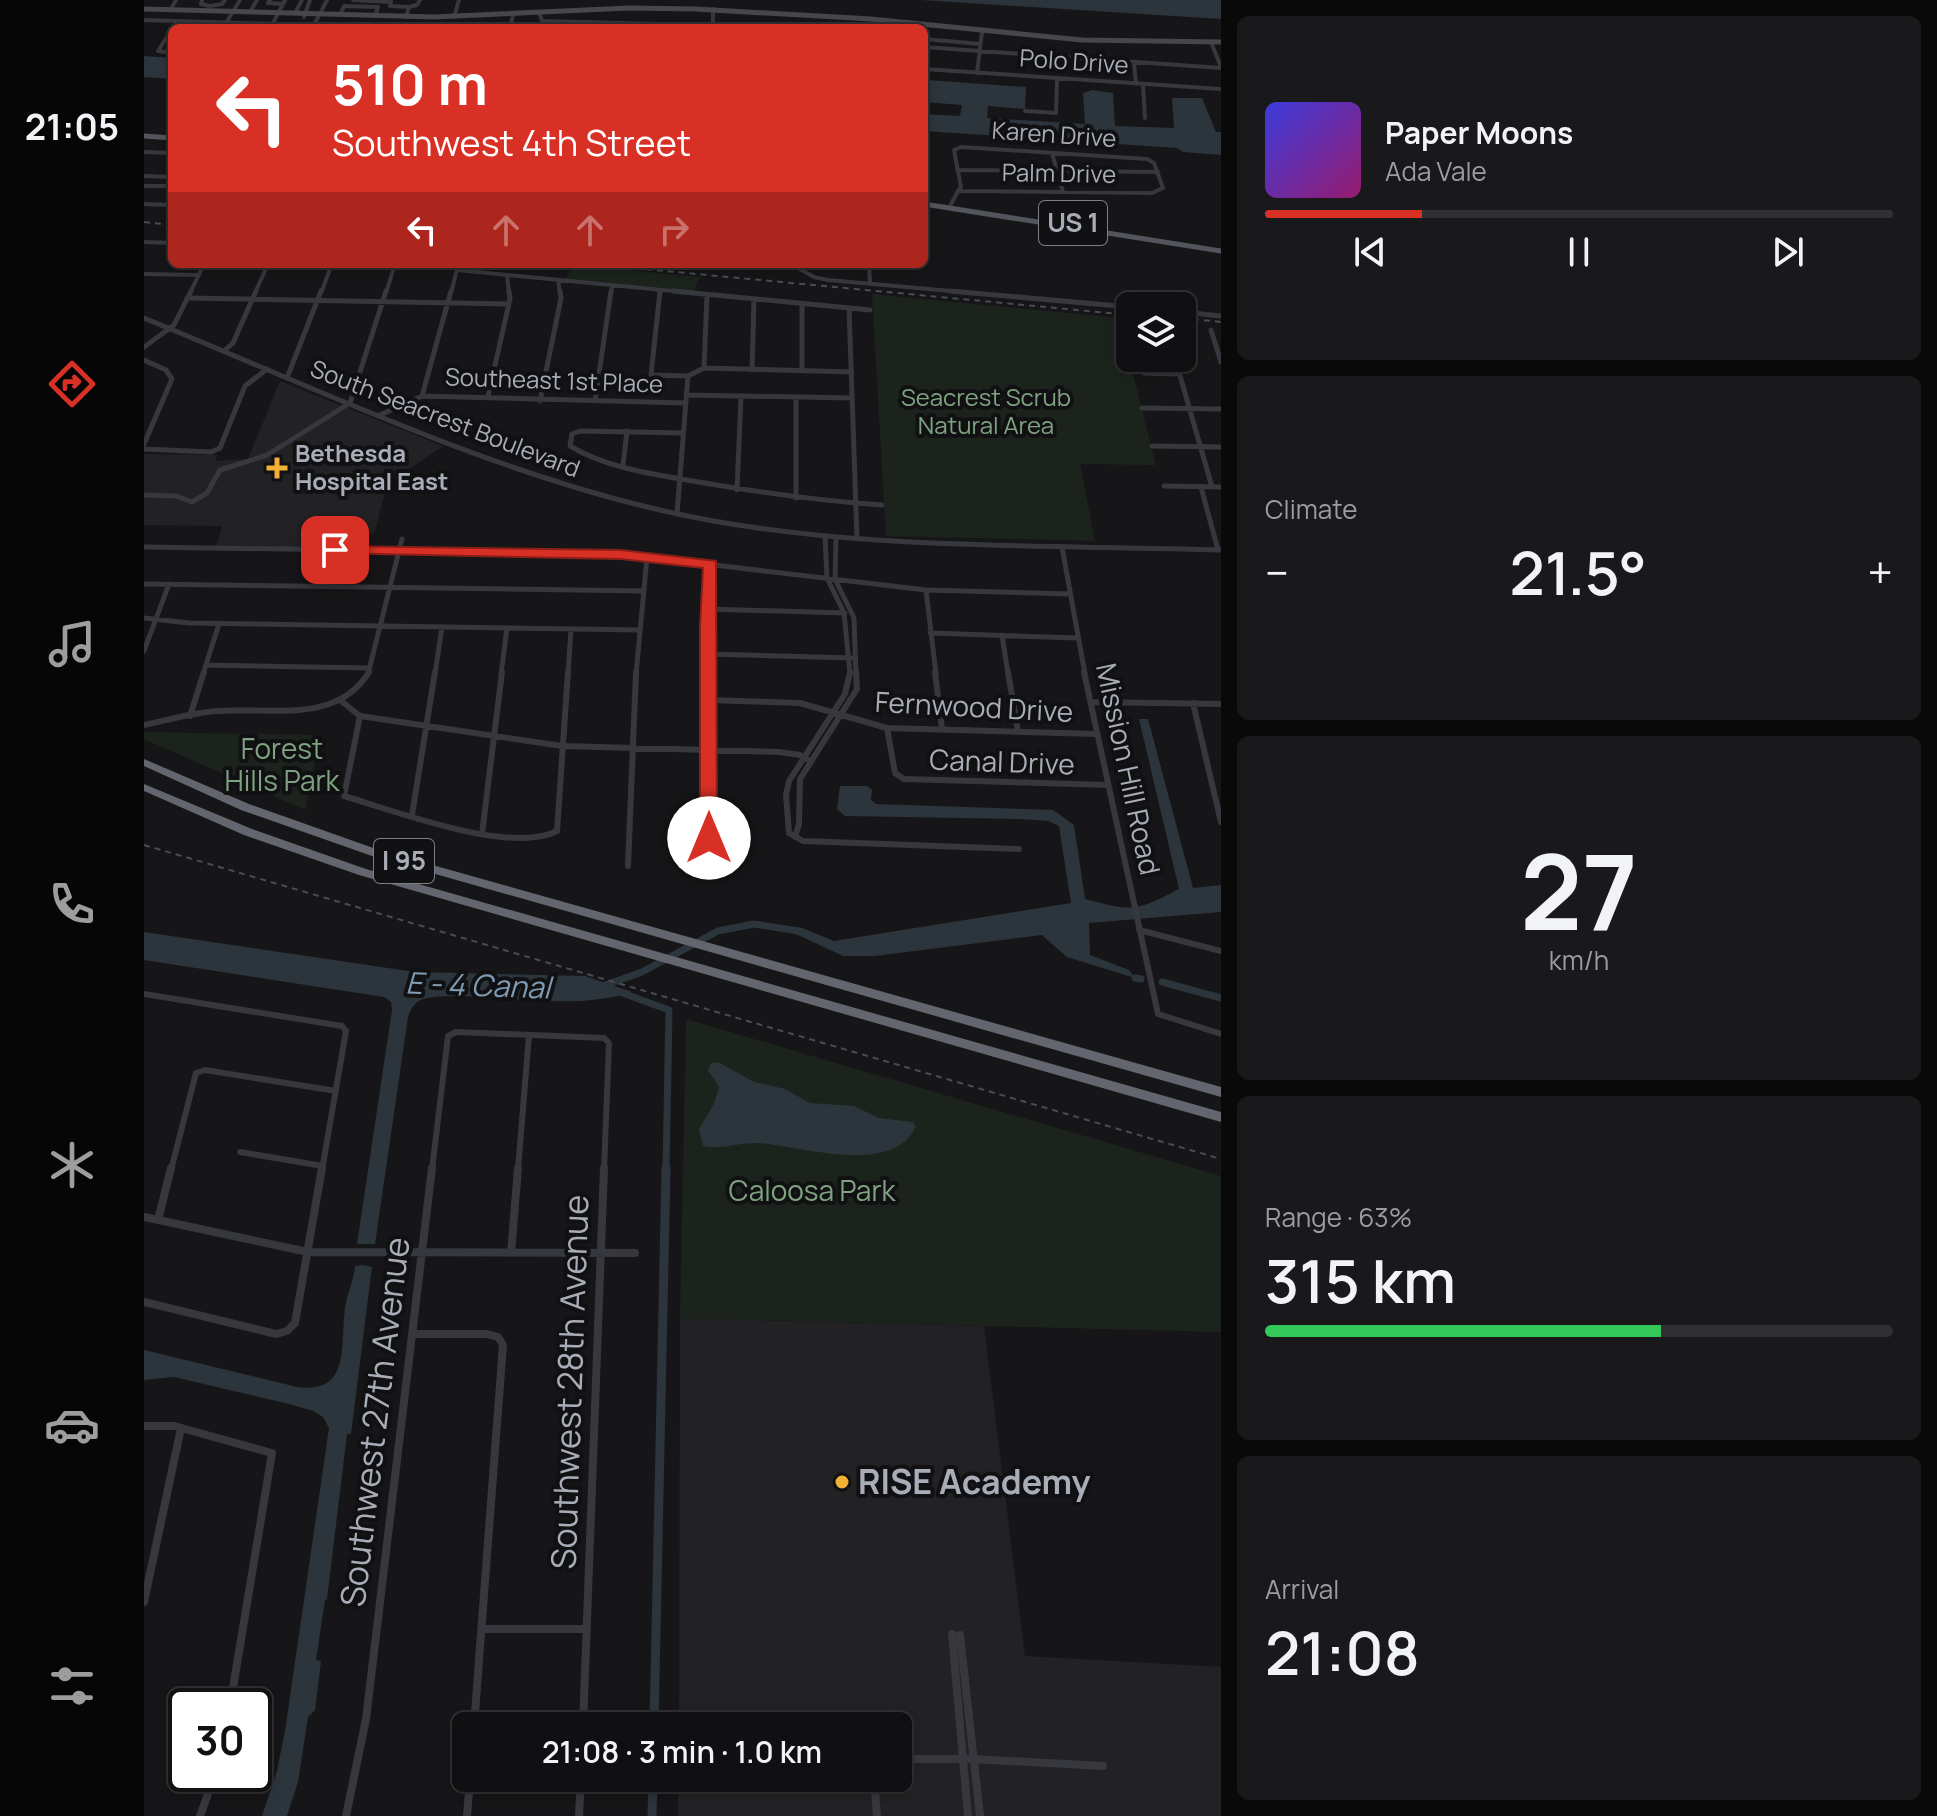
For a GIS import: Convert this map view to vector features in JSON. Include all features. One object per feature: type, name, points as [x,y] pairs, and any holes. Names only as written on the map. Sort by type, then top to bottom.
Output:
[{"type":"highway","name":"I 95","points":[[144,762],[227,800],[336,841],[1221,1092]]},
{"type":"highway","name":"I 95","points":[[144,787],[230,825],[324,859],[1221,1117]]},
{"type":"main road","points":[[144,9],[209,8],[303,16],[406,17],[540,14],[629,8],[713,9],[890,24]]},
{"type":"main road","points":[[928,27],[1130,42],[1221,42]]},
{"type":"main road","points":[[144,134],[168,135]]},
{"type":"main road","name":"US 1","points":[[928,203],[1056,225],[1124,233]]},
{"type":"main road","name":"US 1","points":[[948,206],[1124,233]]},
{"type":"main road","points":[[1124,233],[1221,249]]},
{"type":"main road","points":[[1174,241],[1221,249]]},
{"type":"street","points":[[171,9],[176,0]]},
{"type":"street","points":[[202,0],[202,4],[209,8],[225,0]]},
{"type":"street","points":[[226,23],[240,0]]},
{"type":"street","points":[[250,12],[257,0]]},
{"type":"street","points":[[270,0],[268,3],[284,2]]},
{"type":"street","points":[[295,13],[302,0]]},
{"type":"street","points":[[298,24],[310,0]]},
{"type":"street","points":[[315,24],[327,0]]},
{"type":"street","points":[[352,1],[409,7],[416,6],[420,0]]},
{"type":"street","points":[[454,17],[459,0]]},
{"type":"street","points":[[272,24],[284,2]]},
{"type":"street","points":[[340,15],[344,6],[361,6],[378,7],[375,16]]},
{"type":"street","points":[[357,15],[361,6]]},
{"type":"street","points":[[406,17],[409,7]]},
{"type":"street","points":[[713,9],[713,24]]},
{"type":"street","points":[[540,14],[542,21],[628,24]]},
{"type":"street","points":[[511,24],[513,15]]},
{"type":"street","points":[[144,20],[240,24]]},
{"type":"street","points":[[977,73],[982,32]]},
{"type":"street","points":[[168,34],[158,50],[168,51]]},
{"type":"street","points":[[928,39],[980,44]]},
{"type":"street","points":[[928,47],[1221,68],[1211,42]]},
{"type":"street","points":[[1134,63],[1136,84]]},
{"type":"street","name":"Polo Drive","points":[[928,69],[1221,89]]},
{"type":"street","points":[[1025,111],[1056,113],[1057,79]]},
{"type":"street","points":[[1143,85],[1145,118]]},
{"type":"street","name":"Karen Drive","points":[[957,170],[956,148],[1149,160],[1158,172]]},
{"type":"street","points":[[144,152],[168,153]]},
{"type":"street","points":[[1052,153],[1063,192]]},
{"type":"street","points":[[948,206],[961,187],[957,170],[1158,172]]},
{"type":"street","name":"Palm Drive","points":[[958,191],[1160,192],[1163,188],[1158,172]]},
{"type":"street","points":[[144,176],[168,177]]},
{"type":"street","points":[[144,186],[165,186]]},
{"type":"street","points":[[144,204],[168,205]]},
{"type":"street","points":[[144,252],[146,242],[168,243]]},
{"type":"street","points":[[144,347],[170,329],[202,268]]},
{"type":"street","points":[[224,351],[233,343],[266,268]]},
{"type":"street","points":[[287,378],[330,268]]},
{"type":"street","points":[[144,495],[176,496],[192,502],[207,493],[220,470],[267,455],[350,403],[394,268]]},
{"type":"street","points":[[799,268],[817,278],[1116,306]]},
{"type":"street","points":[[869,268],[870,283]]},
{"type":"street","points":[[380,415],[422,396],[457,270],[870,310]]},
{"type":"street","points":[[144,274],[199,275]]},
{"type":"street","points":[[488,396],[509,304],[507,275]]},
{"type":"street","points":[[540,401],[561,298],[558,280]]},
{"type":"street","points":[[595,401],[612,285]]},
{"type":"street","points":[[660,290],[651,375],[688,376],[704,368],[852,372]]},
{"type":"street","points":[[704,368],[707,295]]},
{"type":"street","points":[[187,298],[509,304]]},
{"type":"street","points":[[752,370],[754,299]]},
{"type":"street","points":[[802,304],[802,371]]},
{"type":"street","points":[[849,308],[857,539]]},
{"type":"street","points":[[1196,313],[1221,316]]},
{"type":"street","name":"South Seacrest Boulevard","points":[[144,318],[533,476],[677,514],[857,539],[1220,550]]},
{"type":"street","points":[[1211,330],[1221,362]]},
{"type":"street","points":[[144,360],[166,370],[171,376],[171,386],[144,447],[220,448],[245,386],[267,369]]},
{"type":"street","points":[[1144,373],[1179,374],[1212,487]]},
{"type":"street","points":[[677,514],[688,376]]},
{"type":"street","name":"Southeast 1st Place","points":[[686,395],[852,398]]},
{"type":"street","name":"Southeast 1st Place","points":[[422,396],[685,403]]},
{"type":"street","points":[[737,490],[741,396]]},
{"type":"street","points":[[796,397],[796,498]]},
{"type":"street","points":[[1142,408],[1221,409]]},
{"type":"street","points":[[623,465],[627,431]]},
{"type":"street","points":[[683,433],[577,432],[572,434],[570,446],[574,451],[623,465],[737,490],[882,505]]},
{"type":"street","points":[[1152,446],[1221,447]]},
{"type":"street","points":[[1164,486],[1221,487]]},
{"type":"street","points":[[1201,487],[1220,550]]},
{"type":"street","points":[[795,837],[799,831],[797,789],[807,759],[850,678],[844,613],[827,578],[825,536]]},
{"type":"street","points":[[836,537],[835,579],[852,613],[858,658],[857,689],[841,715],[789,781],[786,795],[789,833],[803,841],[1019,849]]},
{"type":"street","points":[[144,725],[225,711],[299,711],[340,700],[360,685],[369,668],[402,539]]},
{"type":"street","points":[[144,547],[647,557],[926,590],[1070,594]]},
{"type":"street","name":"Mission Hill Road","points":[[1062,547],[1077,638],[1158,1014],[1221,1034]]},
{"type":"street","points":[[628,866],[632,748],[647,557]]},
{"type":"street","points":[[709,867],[707,654],[711,564]]},
{"type":"street","points":[[144,584],[644,591]]},
{"type":"street","points":[[144,651],[169,584]]},
{"type":"street","points":[[926,590],[942,729]]},
{"type":"street","points":[[708,609],[852,613]]},
{"type":"street","points":[[144,618],[219,624],[640,630]]},
{"type":"street","points":[[190,716],[219,624]]},
{"type":"street","points":[[412,815],[442,627]]},
{"type":"street","points":[[482,834],[507,628]]},
{"type":"street","points":[[360,716],[344,796],[498,838],[542,840],[552,837],[557,831],[571,629]]},
{"type":"street","points":[[930,633],[1077,638]]},
{"type":"street","points":[[1002,635],[1018,732]]},
{"type":"street","points":[[707,654],[858,658]]},
{"type":"street","points":[[206,665],[369,668]]},
{"type":"street","points":[[340,700],[360,716],[562,746],[779,752],[807,759]]},
{"type":"street","name":"Fernwood Drive","points":[[708,700],[800,703],[887,728],[1097,734]]},
{"type":"street","points":[[1091,702],[1221,704]]},
{"type":"street","points":[[1193,703],[1221,822]]},
{"type":"street","name":"Canal Drive","points":[[887,728],[894,770],[904,779],[1108,785]]},
{"type":"street","points":[[1138,926],[1221,951]]},
{"type":"street","points":[[144,994],[345,1028],[297,1318],[287,1331],[276,1334],[144,1302]]},
{"type":"street","name":"Southwest 27th Avenue","points":[[346,1816],[366,1719],[448,1036],[451,1033],[529,1035]]},
{"type":"street","points":[[511,1253],[529,1035]]},
{"type":"street","name":"Southwest 28th Avenue","points":[[529,1035],[608,1040],[584,1712]]},
{"type":"street","points":[[158,1220],[196,1073],[200,1070],[336,1091]]},
{"type":"street","points":[[240,1152],[323,1166]]},
{"type":"street","points":[[144,1217],[308,1252],[635,1253]]},
{"type":"street","points":[[412,1334],[487,1334],[498,1337],[503,1345],[475,1712]]},
{"type":"street","points":[[144,1426],[181,1428],[268,1450],[273,1459],[233,1688]]},
{"type":"street","points":[[144,1602],[181,1428]]},
{"type":"street","points":[[482,1629],[587,1629]]},
{"type":"street","points":[[956,1634],[968,1759],[968,1816]]},
{"type":"street","points":[[912,1759],[1103,1766]]},
{"type":"street","points":[[968,1759],[980,1816]]},
{"type":"street","points":[[200,1816],[209,1792]]},
{"type":"street","points":[[467,1816],[469,1792]]},
{"type":"street","points":[[579,1816],[580,1792]]},
{"type":"street","points":[[875,1792],[877,1816]]},
{"type":"shaded area","name":"Bethesda Hospital East","points":[[280,381],[443,446],[402,474],[389,478],[374,534],[361,534],[357,549],[216,547],[222,526],[144,525],[144,454],[217,455],[216,461],[248,459]]},
{"type":"shaded area","name":"RISE Academy","points":[[680,1318],[984,1326],[1025,1656],[1221,1667],[1221,1816],[678,1816],[678,1792],[912,1792],[912,1712],[679,1712]]},
{"type":"green space","points":[[572,268],[700,277],[694,291],[566,279]]},
{"type":"green space","name":"Seacrest Scrub Natural Area","points":[[872,294],[1116,318],[1116,372],[1133,372],[1156,465],[1080,464],[1095,541],[886,536]]},
{"type":"green space","name":"Forest Hills Park","points":[[144,732],[321,735],[305,810],[144,739]]},
{"type":"green space","name":"Caloosa Park","points":[[686,1019],[1221,1176],[1221,1332],[680,1318]]},
{"type":"water","points":[[921,0],[1221,0],[1221,19]]},
{"type":"water","points":[[144,56],[168,58],[168,79],[144,77]]},
{"type":"water","points":[[928,80],[1026,87],[1025,109],[988,106],[987,118],[1085,124],[1083,93],[1092,90],[1113,93],[1115,126],[1174,128],[1172,98],[1202,98],[1216,132],[1221,132],[1221,155],[1183,152],[1177,148],[928,131],[928,114],[960,116],[962,105],[928,102]]},
{"type":"water","points":[[1139,719],[1148,719],[1193,888],[1221,885],[1221,912],[1089,923],[1090,955],[1129,970],[1135,978],[1067,957],[1042,935],[875,956],[843,956],[796,934],[802,928],[834,941],[1071,903],[1059,826],[1048,821],[1019,819],[845,816],[837,809],[840,786],[867,786],[872,790],[871,800],[876,804],[1053,810],[1074,825],[1085,899],[1134,907],[1153,902],[1179,889]]},
{"type":"water","points":[[144,932],[415,972],[585,976],[632,992],[575,1001],[451,996],[423,999],[415,1004],[408,1017],[375,1244],[357,1244],[391,1002],[384,997],[144,960]]},
{"type":"water","points":[[718,1062],[754,1082],[785,1089],[810,1103],[854,1106],[879,1118],[912,1122],[916,1126],[905,1141],[888,1151],[868,1155],[845,1155],[759,1143],[703,1146],[699,1129],[714,1104],[719,1087],[708,1070],[711,1063]]},
{"type":"water","points":[[355,1266],[372,1267],[351,1434],[347,1434],[327,1599],[316,1660],[321,1661],[315,1710],[308,1717],[298,1782],[287,1816],[262,1816],[272,1792],[285,1731],[329,1428],[323,1417],[313,1411],[289,1404],[174,1377],[144,1380],[144,1350],[297,1387],[327,1383],[339,1365],[346,1303]]},
{"type":"waterway","name":"E - 4 Canal","points":[[600,987],[642,972],[718,931],[754,924],[799,931]]},
{"type":"waterway","points":[[1135,978],[1141,979]]},
{"type":"waterway","points":[[1162,982],[1221,998]]},
{"type":"waterway","points":[[614,990],[669,1010],[666,1170]]},
{"type":"waterway","points":[[654,1712],[666,1168]]},
{"type":"waterway","points":[[652,1816],[653,1792]]},
{"type":"railway","points":[[144,222],[168,225]]},
{"type":"railway","points":[[633,268],[1116,314]]},
{"type":"railway","points":[[1196,319],[1221,322]]},
{"type":"railway","points":[[144,845],[1221,1159]]},
{"type":"place","name":"Bethesda Hospital East","points":[[277,468]]},
{"type":"place","name":"RISE Academy","points":[[842,1482]]},
{"type":"route","points":[[335,550],[621,554],[711,564],[707,628],[709,838]]}]
